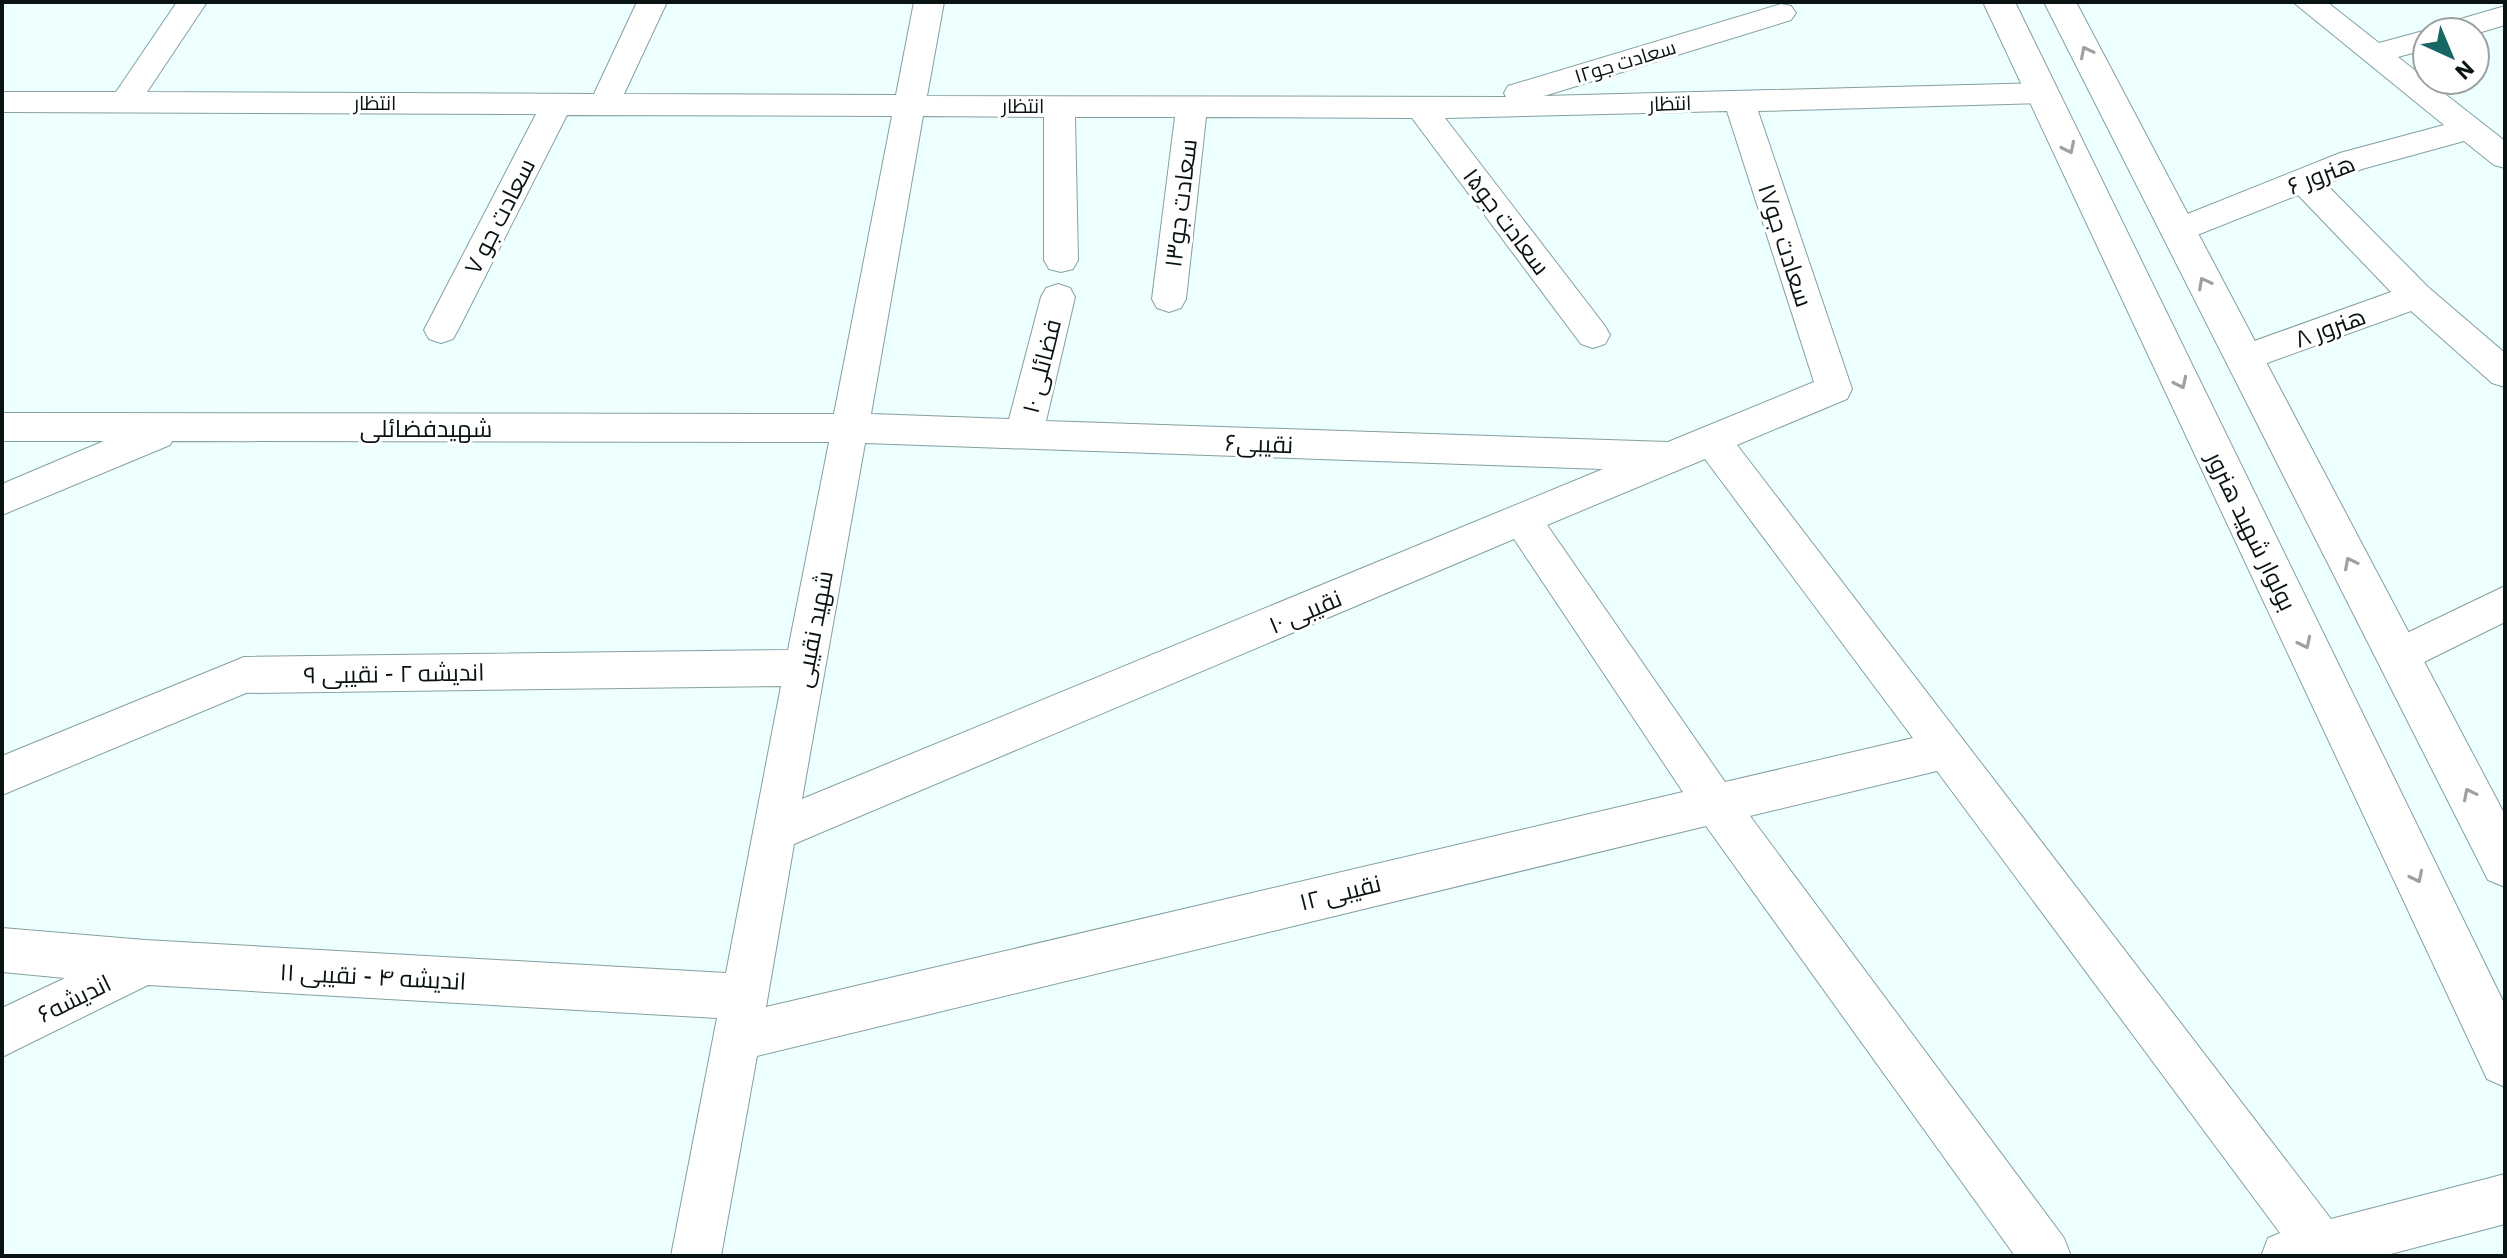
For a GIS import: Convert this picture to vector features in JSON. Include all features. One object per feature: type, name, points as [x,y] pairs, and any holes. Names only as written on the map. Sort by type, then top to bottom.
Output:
[{"type":"main road","name":"بولوار شهید هنرور","points":[[1999,2],[2505,1061]]},
{"type":"main road","points":[[2060,2],[2505,864]]},
{"type":"main road","points":[[2209,441],[2287,441]]},
{"type":"street","points":[[126,101],[192,2]]},
{"type":"street","points":[[605,103],[652,2]]},
{"type":"street","name":"شهید نقیبی","points":[[696,1256],[929,2]]},
{"type":"street","points":[[2308,2],[2505,157]]},
{"type":"street","name":"سعادت جو۱۲","points":[[1469,108],[1781,13]]},
{"type":"street","points":[[2375,54],[2411,44]]},
{"type":"street","name":"انتظار","points":[[2,102],[1469,108],[2043,93]]},
{"type":"street","name":"سعادت جو۱۷","points":[[1739,101],[1834,389]]},
{"type":"street","name":"سعادت جو ۷","points":[[441,330],[557,103]]},
{"type":"street","points":[[1059,105],[1061,260]]},
{"type":"street","name":"سعادت جو۱۳","points":[[1169,299],[1192,106]]},
{"type":"street","name":"سعادت جو۱۵","points":[[1421,108],[1593,335]]},
{"type":"street","name":"هنرور ۶","points":[[2177,231],[2351,161],[2469,129]]},
{"type":"street","points":[[2304,181],[2416,296],[2505,373]]},
{"type":"street","name":"هنرور ۸","points":[[2244,358],[2416,296]]},
{"type":"street","name":"فضائلی ۱۰","points":[[1024,434],[1058,297]]},
{"type":"street","name":"نقیبی ۱۰","points":[[775,831],[1834,389]]},
{"type":"street","name":"شهیدفضائلی","points":[[2,427],[850,428]]},
{"type":"street","points":[[2,500],[176,428]]},
{"type":"street","name":"نقیبی۶","points":[[850,428],[1668,457]]},
{"type":"street","points":[[1712,440],[1943,750],[2304,1252],[2505,1199]]},
{"type":"street","points":[[1522,520],[1714,802],[2046,1256]]},
{"type":"street","points":[[2398,656],[2505,603]]},
{"type":"street","name":"اندیشه ۲ - نقیبی ۹","points":[[2,776],[244,675],[806,668]]},
{"type":"street","name":"نقیبی ۱۲","points":[[741,1017],[1943,750]]},
{"type":"street","name":"اندیشه ۴ - نقیبی ۱۱","points":[[2,950],[741,1017]]},
{"type":"street","name":"اندیشه۶","points":[[2,1033],[145,962]]}]
